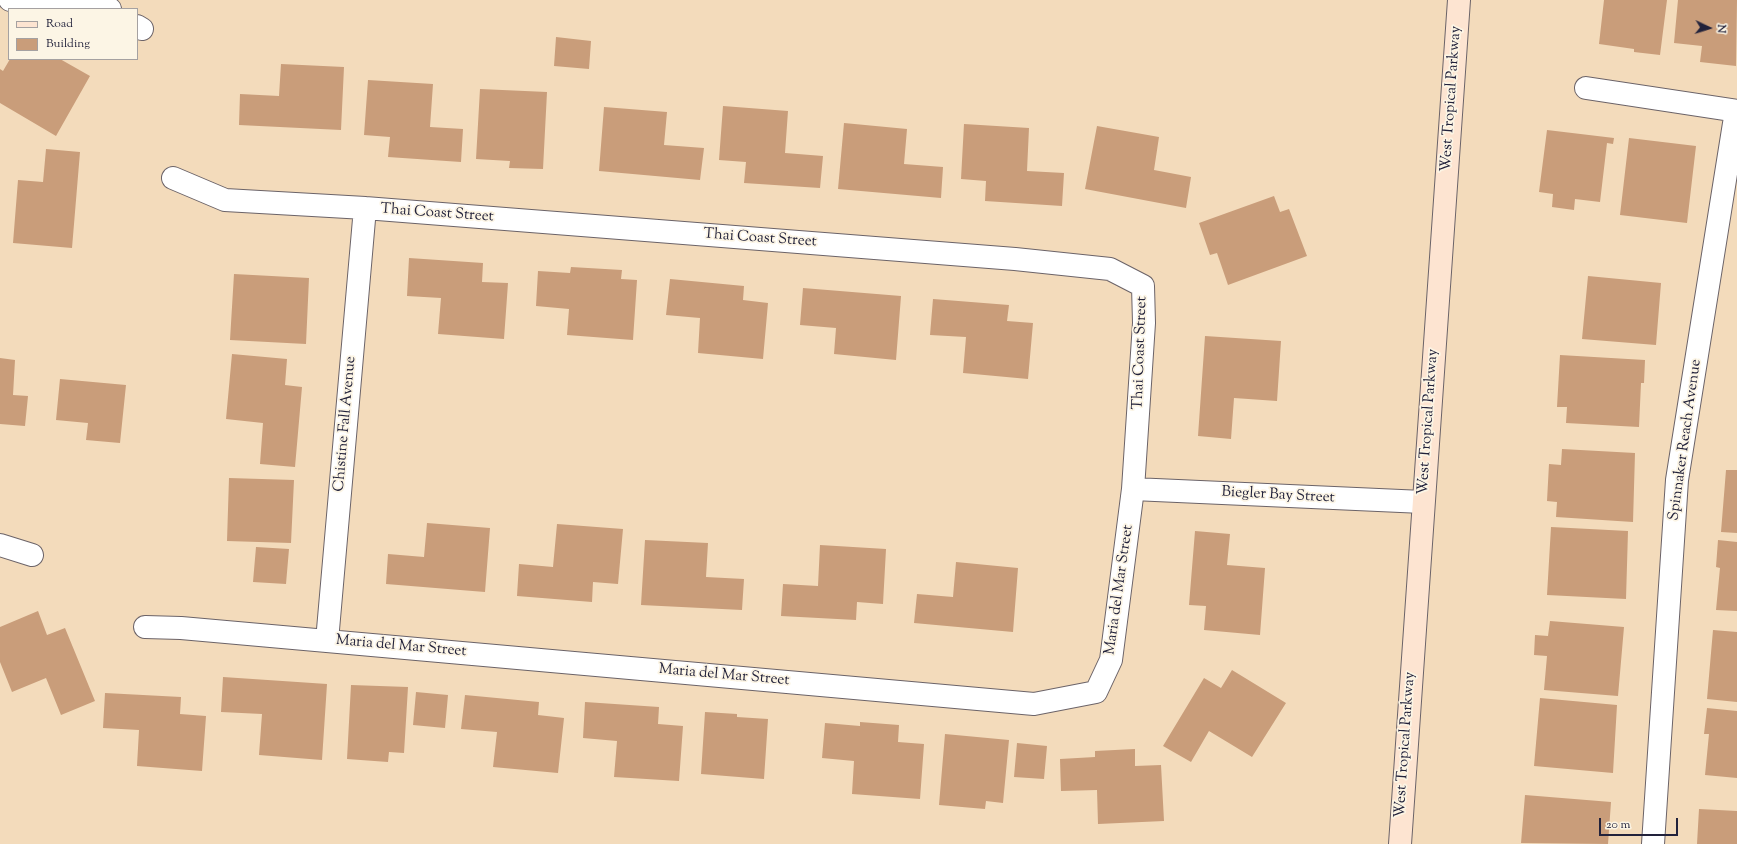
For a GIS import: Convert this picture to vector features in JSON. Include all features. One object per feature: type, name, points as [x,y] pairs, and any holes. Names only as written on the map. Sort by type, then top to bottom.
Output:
[{"type":"main road","name":"West Tropical Parkway","points":[[1400,844],[1459,0]]},
{"type":"street","points":[[10,0],[103,4],[109,8]]},
{"type":"street","points":[[1586,88],[1737,111]]},
{"type":"street","name":"Spinnaker Reach Avenue","points":[[1653,844],[1677,480],[1737,111]]},
{"type":"street","name":"Thai Coast Street","points":[[173,178],[225,200],[365,208],[1008,258],[1110,269],[1143,286],[1144,323],[1133,489]]},
{"type":"street","name":"Chistine Fall Avenue","points":[[327,641],[365,208]]},
{"type":"street","name":"Biegler Bay Street","points":[[1133,489],[1423,502]]},
{"type":"street","name":"Maria del Mar Street","points":[[145,627],[181,628],[1034,704],[1096,692],[1111,660],[1133,489]]},
{"type":"street","points":[[0,545],[32,555]]},
{"type":"building","points":[[1604,0],[1667,0],[1660,55],[1634,52],[1634,49],[1599,44]]},
{"type":"building","points":[[1678,0],[1737,0],[1736,66],[1700,62],[1702,46],[1674,43]]},
{"type":"building","points":[[556,37],[591,41],[589,69],[554,66]]},
{"type":"building","points":[[9,60],[62,60],[90,76],[56,136],[0,103],[0,69],[3,71]]},
{"type":"building","points":[[281,64],[344,67],[341,130],[239,125],[240,94],[279,96]]},
{"type":"building","points":[[368,80],[433,84],[430,127],[463,129],[461,162],[388,157],[390,137],[364,135]]},
{"type":"building","points":[[480,89],[547,92],[543,169],[509,168],[510,161],[476,159]]},
{"type":"building","points":[[723,106],[788,111],[785,153],[823,156],[820,188],[744,183],[746,162],[719,160]]},
{"type":"building","points":[[604,107],[667,112],[664,145],[704,148],[700,180],[599,171]]},
{"type":"building","points":[[844,123],[907,129],[904,164],[943,167],[941,198],[838,189]]},
{"type":"building","points":[[964,124],[1029,128],[1027,171],[1064,173],[1062,206],[985,201],[986,181],[961,179]]},
{"type":"building","points":[[1097,126],[1159,137],[1154,170],[1191,177],[1186,208],[1085,189]]},
{"type":"building","points":[[1547,130],[1614,138],[1613,144],[1607,143],[1600,202],[1575,199],[1574,210],[1552,207],[1553,194],[1539,192]]},
{"type":"building","points":[[1629,138],[1696,146],[1687,223],[1620,215]]},
{"type":"building","points":[[46,149],[80,152],[72,248],[13,243],[18,180],[43,182]]},
{"type":"building","points":[[1274,196],[1280,212],[1289,209],[1307,256],[1228,285],[1217,253],[1210,255],[1199,223]]},
{"type":"building","points":[[409,258],[483,263],[482,282],[508,283],[504,339],[438,334],[441,298],[407,296]]},
{"type":"building","points":[[571,267],[622,270],[621,279],[637,280],[633,340],[567,335],[569,309],[536,306],[538,271],[570,273]]},
{"type":"building","points":[[234,274],[309,278],[306,344],[230,340]]},
{"type":"building","points":[[1588,276],[1661,283],[1656,345],[1582,339]]},
{"type":"building","points":[[670,279],[744,286],[743,300],[768,303],[763,359],[698,353],[700,318],[666,315]]},
{"type":"building","points":[[803,288],[901,296],[896,360],[834,354],[836,328],[800,325]]},
{"type":"building","points":[[933,299],[1009,305],[1007,321],[1033,323],[1028,379],[963,373],[966,337],[930,335]]},
{"type":"building","points":[[1205,336],[1281,341],[1277,401],[1234,398],[1231,439],[1198,436]]},
{"type":"building","points":[[232,354],[287,359],[285,385],[302,387],[295,467],[260,464],[263,423],[226,419]]},
{"type":"building","points":[[1560,355],[1645,360],[1644,383],[1641,383],[1639,427],[1566,423],[1567,407],[1557,407]]},
{"type":"building","points":[[0,358],[15,360],[13,395],[28,396],[25,426],[0,424]]},
{"type":"building","points":[[60,379],[126,385],[120,443],[86,440],[88,423],[56,420]]},
{"type":"building","points":[[1562,449],[1635,453],[1633,522],[1556,517],[1557,502],[1547,501],[1549,464],[1561,465]]},
{"type":"building","points":[[1726,470],[1737,470],[1737,533],[1721,532]]},
{"type":"building","points":[[229,478],[294,480],[291,543],[227,541]]},
{"type":"building","points":[[427,523],[490,528],[485,592],[386,584],[388,554],[424,557]]},
{"type":"building","points":[[557,524],[623,529],[618,584],[593,582],[592,602],[517,596],[519,564],[553,567]]},
{"type":"building","points":[[1551,527],[1628,531],[1626,599],[1547,595]]},
{"type":"building","points":[[1195,531],[1230,534],[1227,565],[1265,568],[1260,635],[1204,630],[1206,606],[1189,605]]},
{"type":"building","points":[[645,540],[708,543],[706,577],[744,579],[742,610],[641,605]]},
{"type":"building","points":[[1718,540],[1737,542],[1737,611],[1716,610],[1720,568],[1716,567]]},
{"type":"building","points":[[820,545],[886,549],[883,604],[857,602],[856,620],[781,616],[783,584],[818,586]]},
{"type":"building","points":[[256,547],[289,549],[286,584],[253,582]]},
{"type":"building","points":[[956,562],[1018,568],[1013,632],[914,623],[917,594],[953,597]]},
{"type":"building","points":[[38,611],[47,635],[65,628],[95,701],[61,715],[46,678],[12,692],[0,662],[0,627]]},
{"type":"building","points":[[1550,621],[1624,627],[1618,696],[1544,690],[1547,656],[1534,655],[1535,635],[1548,636]]},
{"type":"building","points":[[1713,630],[1737,632],[1737,702],[1707,699]]},
{"type":"building","points":[[1232,670],[1286,703],[1252,757],[1209,731],[1191,762],[1163,746],[1204,678],[1221,688]]},
{"type":"building","points":[[223,677],[327,684],[322,760],[259,755],[262,714],[221,712]]},
{"type":"building","points":[[351,685],[408,687],[404,753],[389,752],[388,762],[347,759]]},
{"type":"building","points":[[416,692],[448,695],[445,728],[413,725]]},
{"type":"building","points":[[105,693],[181,697],[180,714],[206,716],[202,771],[137,766],[139,730],[103,728]]},
{"type":"building","points":[[465,695],[539,702],[538,715],[564,718],[558,773],[493,767],[497,732],[461,729]]},
{"type":"building","points":[[1540,698],[1617,705],[1613,773],[1534,766]]},
{"type":"building","points":[[585,702],[659,707],[658,724],[683,726],[679,781],[614,777],[617,741],[583,738]]},
{"type":"building","points":[[1707,708],[1737,711],[1737,778],[1705,775],[1709,734],[1704,734]]},
{"type":"building","points":[[705,712],[737,714],[737,717],[768,719],[764,779],[701,774]]},
{"type":"building","points":[[860,722],[899,725],[898,742],[924,744],[920,799],[852,794],[854,761],[822,758],[825,723],[860,726]]},
{"type":"building","points":[[945,734],[1009,740],[1003,803],[986,801],[985,809],[939,805]]},
{"type":"building","points":[[1017,743],[1047,746],[1044,779],[1014,777]]},
{"type":"building","points":[[1135,749],[1135,766],[1161,765],[1164,821],[1098,824],[1097,790],[1061,791],[1060,759],[1095,757],[1095,751]]},
{"type":"building","points":[[1525,795],[1611,802],[1608,844],[1521,843]]},
{"type":"building","points":[[1699,809],[1737,811],[1737,844],[1697,844]]}]
